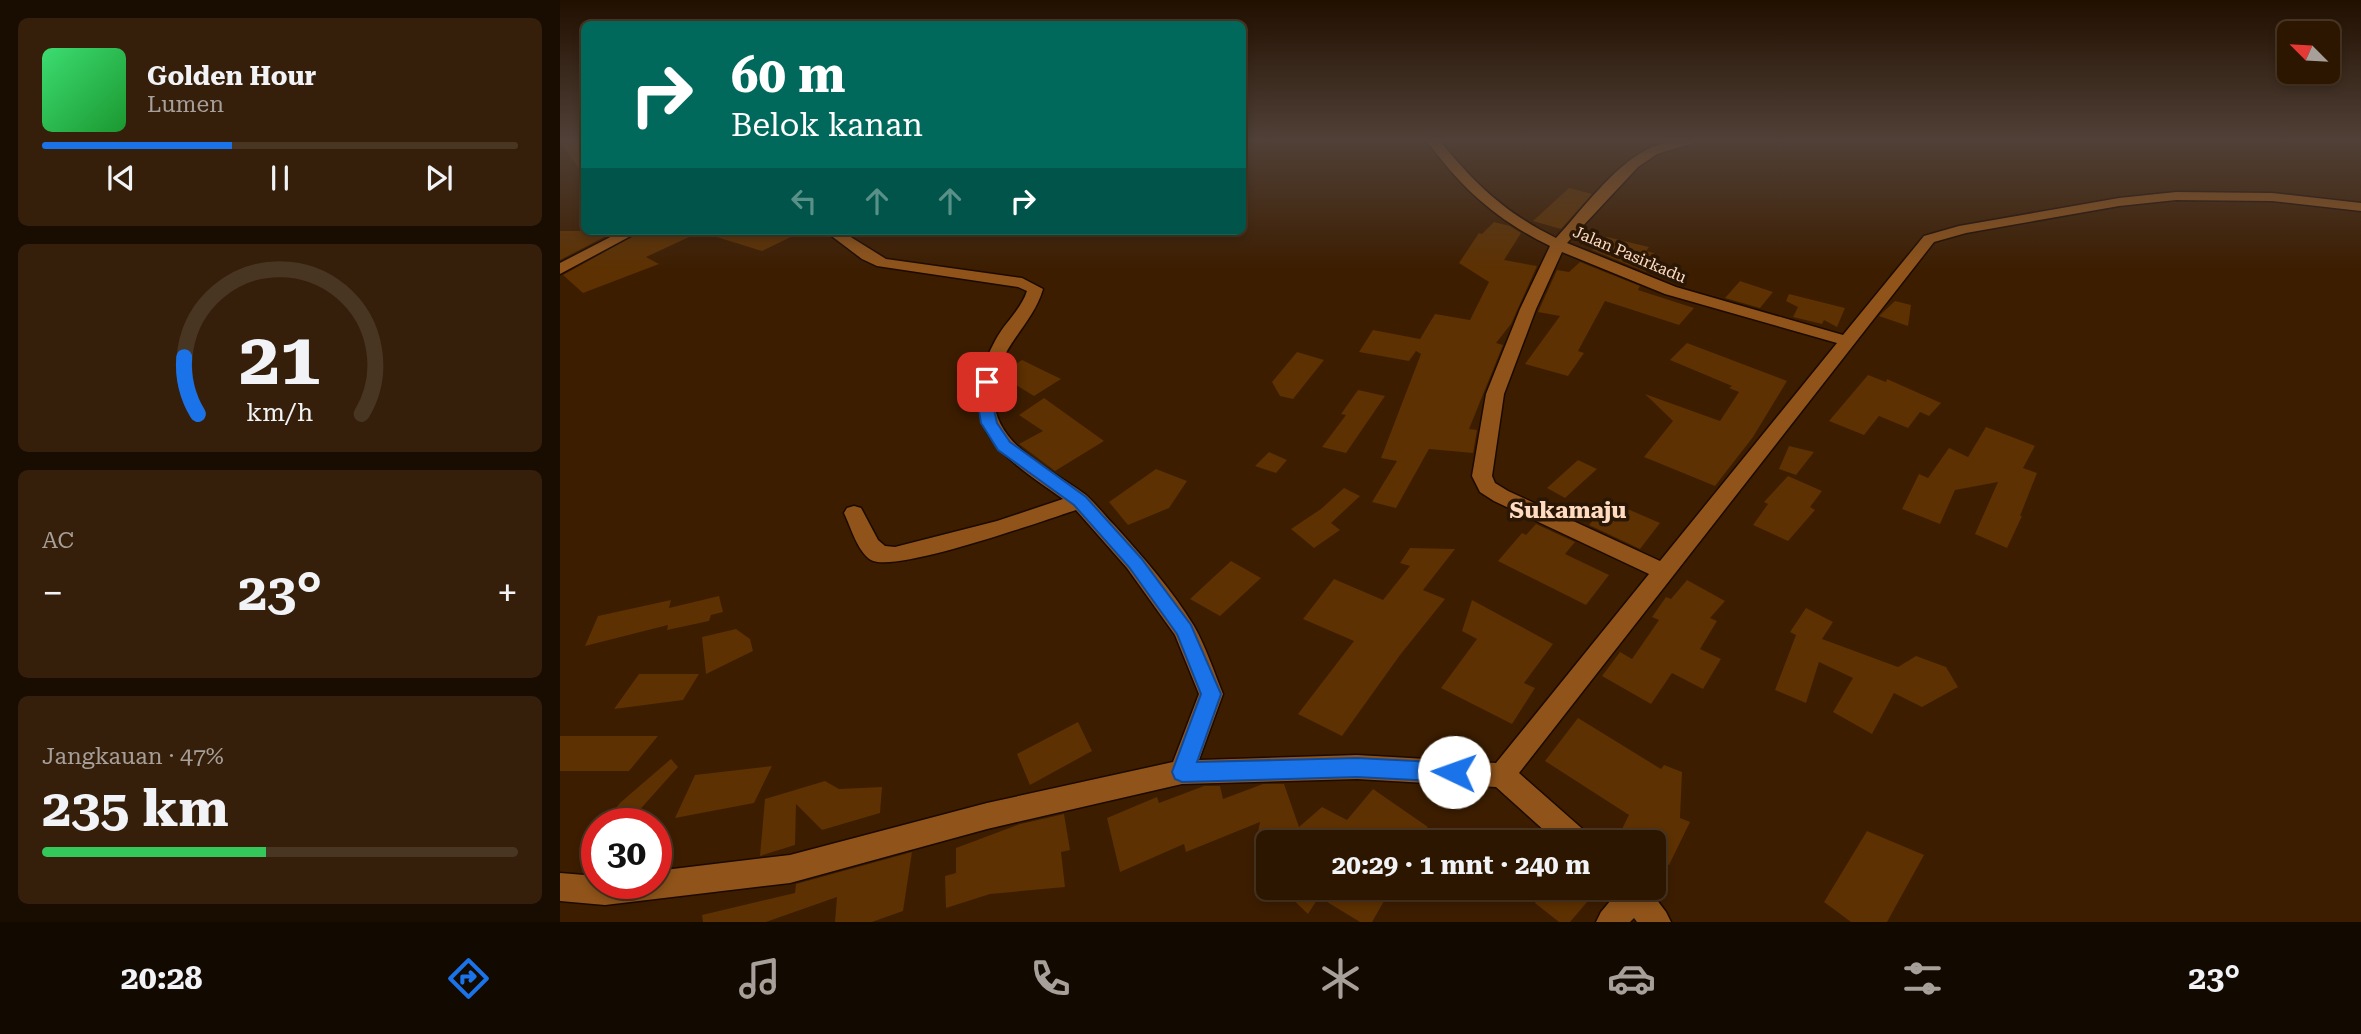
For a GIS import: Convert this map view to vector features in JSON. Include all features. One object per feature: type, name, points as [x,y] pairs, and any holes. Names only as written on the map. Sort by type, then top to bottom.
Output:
[{"type":"street","name":"Jalan Pasirkadu","points":[[1471,184],[1502,213],[1559,243],[1677,293],[1847,341]]},
{"type":"street","points":[[1614,184],[1559,243],[1528,309],[1495,394],[1482,476],[1484,482],[1502,496],[1664,572]]},
{"type":"street","points":[[1502,775],[1929,239],[1943,233],[2119,202],[2176,196],[2272,197],[2361,207]]},
{"type":"street","points":[[560,270],[626,235]]},
{"type":"street","points":[[838,235],[882,263],[1022,283],[1035,289],[992,362],[985,405],[989,423],[1004,446],[1080,501],[1135,562],[1185,631],[1211,694],[1182,772]]},
{"type":"street","points":[[855,513],[870,545],[879,554],[895,555],[1000,528],[1080,501]]},
{"type":"street","points":[[560,887],[605,891],[790,869],[987,816],[1182,772],[1357,767],[1502,775],[1564,830]]},
{"type":"street","points":[[1611,922],[1625,900]]},
{"type":"street","points":[[1638,900],[1656,922]]},
{"type":"building","points":[[1569,188],[1592,194],[1561,229],[1533,221]]},
{"type":"building","points":[[1494,222],[1510,226],[1521,233],[1504,260],[1537,266],[1511,324],[1496,343],[1503,345],[1469,429],[1477,430],[1473,453],[1429,449],[1396,508],[1372,502],[1397,461],[1381,458],[1421,354],[1416,351],[1409,361],[1359,352],[1373,330],[1420,339],[1435,314],[1470,320],[1489,282],[1459,263],[1479,233],[1482,234]]},
{"type":"building","points":[[560,231],[581,231],[581,235],[608,235],[560,260]]},
{"type":"building","points":[[635,235],[693,235],[646,257],[659,264],[583,293],[563,275]]},
{"type":"building","points":[[710,235],[795,235],[762,251]]},
{"type":"building","points":[[1607,237],[1649,247],[1646,251],[1654,253],[1646,272],[1592,250]]},
{"type":"building","points":[[1580,262],[1640,286],[1638,290],[1694,308],[1679,325],[1605,301],[1578,351],[1584,353],[1568,376],[1525,364],[1560,316],[1538,312],[1557,270],[1569,272]]},
{"type":"building","points":[[1740,281],[1773,292],[1760,308],[1725,298]]},
{"type":"building","points":[[1789,294],[1845,308],[1837,327],[1824,320],[1822,324],[1793,317],[1798,307],[1786,301]]},
{"type":"building","points":[[1895,301],[1911,305],[1908,326],[1879,316]]},
{"type":"building","points":[[1687,343],[1787,381],[1753,437],[1715,486],[1644,457],[1673,421],[1645,394],[1720,421],[1739,392],[1729,388],[1732,386],[1670,360]]},
{"type":"building","points":[[1297,352],[1324,360],[1293,399],[1280,396],[1272,382]]},
{"type":"building","points":[[1022,360],[1061,379],[1034,396],[1000,375]]},
{"type":"building","points":[[1868,375],[1886,382],[1887,379],[1941,403],[1929,416],[1920,412],[1908,428],[1879,416],[1864,435],[1829,421]]},
{"type":"building","points":[[1358,390],[1385,396],[1346,453],[1322,447],[1346,415],[1341,414]]},
{"type":"building","points":[[1044,398],[1104,441],[1055,471],[1019,444],[1043,431],[1019,415]]},
{"type":"building","points":[[1986,427],[2035,446],[2023,468],[2037,473],[2007,548],[1975,534],[1998,482],[1955,490],[1940,524],[1902,509],[1919,474],[1928,478],[1949,448],[1968,457]]},
{"type":"building","points":[[1789,446],[1814,452],[1796,475],[1779,469]]},
{"type":"building","points":[[1269,452],[1287,460],[1276,473],[1255,466]]},
{"type":"building","points":[[1578,460],[1597,469],[1565,498],[1547,488]]},
{"type":"building","points":[[1156,469],[1187,481],[1169,508],[1128,525],[1109,502]]},
{"type":"building","points":[[1788,476],[1822,491],[1810,507],[1815,510],[1788,541],[1753,525],[1768,504],[1764,502]]},
{"type":"building","points":[[1344,488],[1360,496],[1331,523],[1340,530],[1314,548],[1291,529],[1321,509]]},
{"type":"building","points":[[1609,501],[1660,523],[1640,549],[1589,525]]},
{"type":"building","points":[[1536,524],[1575,542],[1565,554],[1609,575],[1586,605],[1498,561],[1522,533],[1526,535]]},
{"type":"building","points":[[1410,548],[1455,549],[1423,590],[1445,599],[1400,655],[1342,736],[1298,714],[1354,641],[1303,619],[1334,579],[1383,600],[1410,566],[1400,563]]},
{"type":"building","points":[[1231,561],[1261,578],[1220,616],[1190,599]]},
{"type":"building","points":[[1687,580],[1725,601],[1710,618],[1717,621],[1700,649],[1721,659],[1703,689],[1672,673],[1651,704],[1602,676],[1620,652],[1632,659],[1659,620],[1652,617],[1666,597],[1671,599]]},
{"type":"building","points":[[719,596],[723,612],[711,615],[709,621],[667,630],[668,625],[585,646],[598,616],[671,600],[669,608]]},
{"type":"building","points":[[1472,600],[1553,644],[1524,683],[1535,688],[1512,724],[1441,688],[1477,639],[1462,631]]},
{"type":"building","points":[[1806,608],[1833,622],[1822,639],[1898,667],[1916,656],[1946,667],[1958,687],[1922,707],[1894,693],[1872,734],[1833,712],[1853,678],[1819,662],[1806,703],[1775,690],[1796,635],[1790,632]]},
{"type":"building","points":[[736,629],[750,639],[753,651],[706,674],[702,637]]},
{"type":"building","points":[[639,674],[699,674],[683,700],[614,709]]},
{"type":"building","points":[[1578,718],[1661,769],[1664,765],[1682,772],[1680,818],[1690,822],[1669,865],[1666,863],[1666,830],[1622,830],[1629,815],[1545,761]]},
{"type":"building","points":[[1078,722],[1092,751],[1030,785],[1017,754]]},
{"type":"building","points":[[560,736],[658,736],[629,771],[560,771]]},
{"type":"building","points":[[671,759],[678,767],[641,808],[616,808]]},
{"type":"building","points":[[772,766],[754,803],[675,818],[695,775]]},
{"type":"building","points":[[825,781],[839,789],[882,787],[880,813],[822,830],[796,804],[795,845],[760,856],[765,799]]},
{"type":"building","points":[[1263,784],[1284,784],[1299,827],[1322,807],[1347,820],[1373,789],[1428,827],[1426,830],[1258,830],[1260,822],[1186,852],[1184,844],[1120,872],[1107,818],[1157,797],[1159,803],[1204,786],[1220,786],[1223,799]]},
{"type":"building","points":[[1064,814],[1070,850],[1061,852],[1065,887],[990,894],[946,908],[945,876],[956,873],[956,848],[1020,824]]},
{"type":"building","points":[[1867,831],[1924,855],[1887,922],[1851,922],[1824,902]]},
{"type":"building","points":[[912,852],[903,911],[872,922],[835,922],[837,897],[766,922],[703,922],[702,915],[795,893],[796,884]]},
{"type":"building","points":[[1293,900],[1317,900],[1308,914]]},
{"type":"building","points":[[1324,900],[1385,900],[1372,922],[1360,922]]},
{"type":"building","points":[[1536,900],[1589,900],[1570,922],[1559,922],[1535,903]]},
{"type":"district","name":"Sukamaju","points":[[1568,510]]},
{"type":"route","points":[[987,382],[985,405],[989,423],[1004,446],[1080,501],[1096,517],[1135,562],[1185,631],[1211,694],[1182,772],[1357,767],[1454,772]]}]
